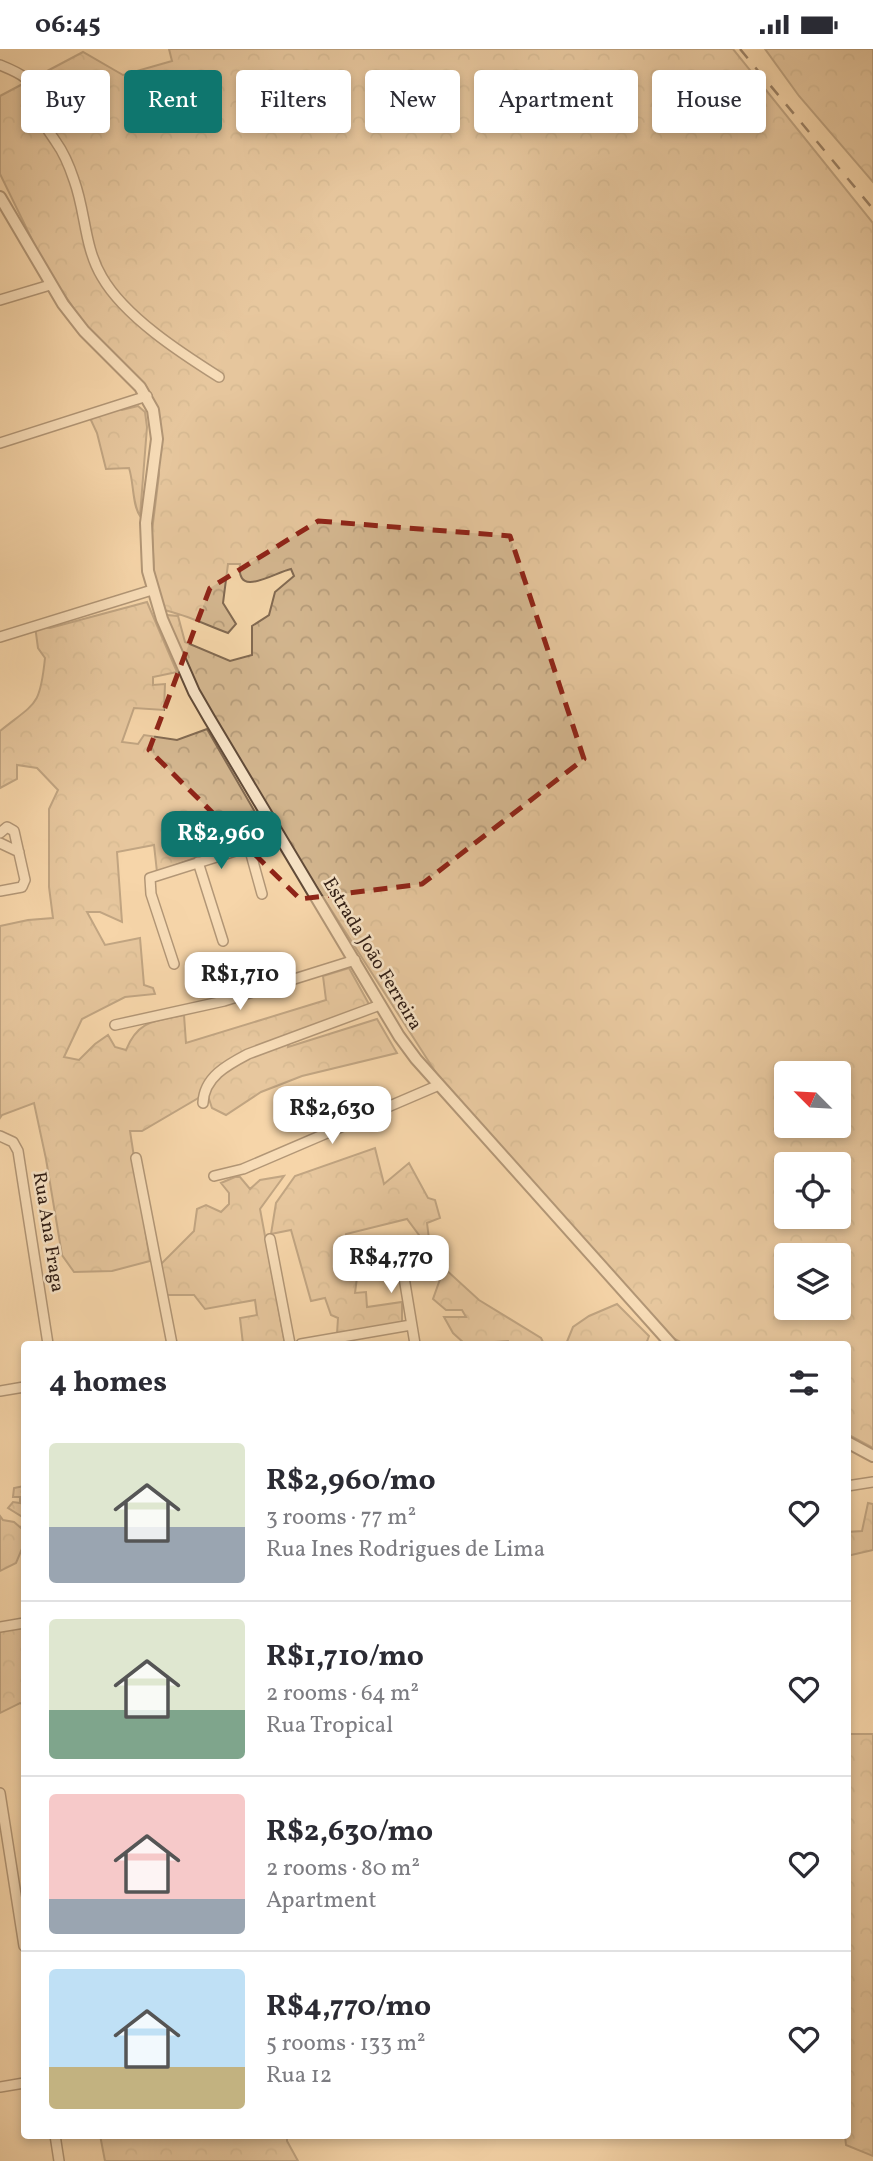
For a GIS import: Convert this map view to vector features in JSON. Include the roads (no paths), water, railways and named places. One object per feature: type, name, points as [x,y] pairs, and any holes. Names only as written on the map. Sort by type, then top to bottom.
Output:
[{"type":"street","points":[[0,65],[24,75],[28,80],[35,108],[64,156],[75,181],[87,244],[106,283],[136,316],[174,349],[219,377]]},
{"type":"street","name":"Estrada João Ferreira","points":[[0,197],[50,285],[85,331],[147,396],[155,415],[157,439],[146,538],[146,562],[152,590],[194,692],[405,1044],[666,1341]]},
{"type":"street","points":[[0,300],[50,285]]},
{"type":"street","points":[[0,443],[147,396]]},
{"type":"street","points":[[0,637],[152,590]]},
{"type":"street","points":[[0,833],[7,827],[13,829],[24,884],[18,888],[0,891]]},
{"type":"street","points":[[174,964],[151,894],[149,881],[152,876],[280,837]]},
{"type":"street","points":[[0,843],[19,852]]},
{"type":"street","points":[[249,847],[262,894]]},
{"type":"street","points":[[198,863],[223,941]]},
{"type":"street","points":[[116,1025],[224,1001],[355,960]]},
{"type":"street","points":[[203,1103],[205,1088],[233,1062],[380,1005]]},
{"type":"street","points":[[214,1176],[243,1168],[439,1085]]},
{"type":"street","name":"Rua Ana Fraga","points":[[0,1136],[13,1142],[18,1151],[48,1341]]},
{"type":"street","points":[[136,1158],[171,1341]]},
{"type":"street","points":[[270,1240],[289,1341]]},
{"type":"street","points":[[398,1241],[414,1341]]},
{"type":"street","points":[[319,1341],[411,1325]]},
{"type":"street","points":[[0,1391],[21,1388]]},
{"type":"street","points":[[851,1444],[873,1456]]},
{"type":"street","points":[[851,1485],[873,1482]]},
{"type":"street","points":[[0,1627],[21,1624]]},
{"type":"street","points":[[0,1793],[5,1862],[21,1933]]},
{"type":"street","points":[[0,2087],[21,2084]]},
{"type":"street","points":[[56,2139],[59,2161]]},
{"type":"railway","points":[[740,49],[873,209]]}]
